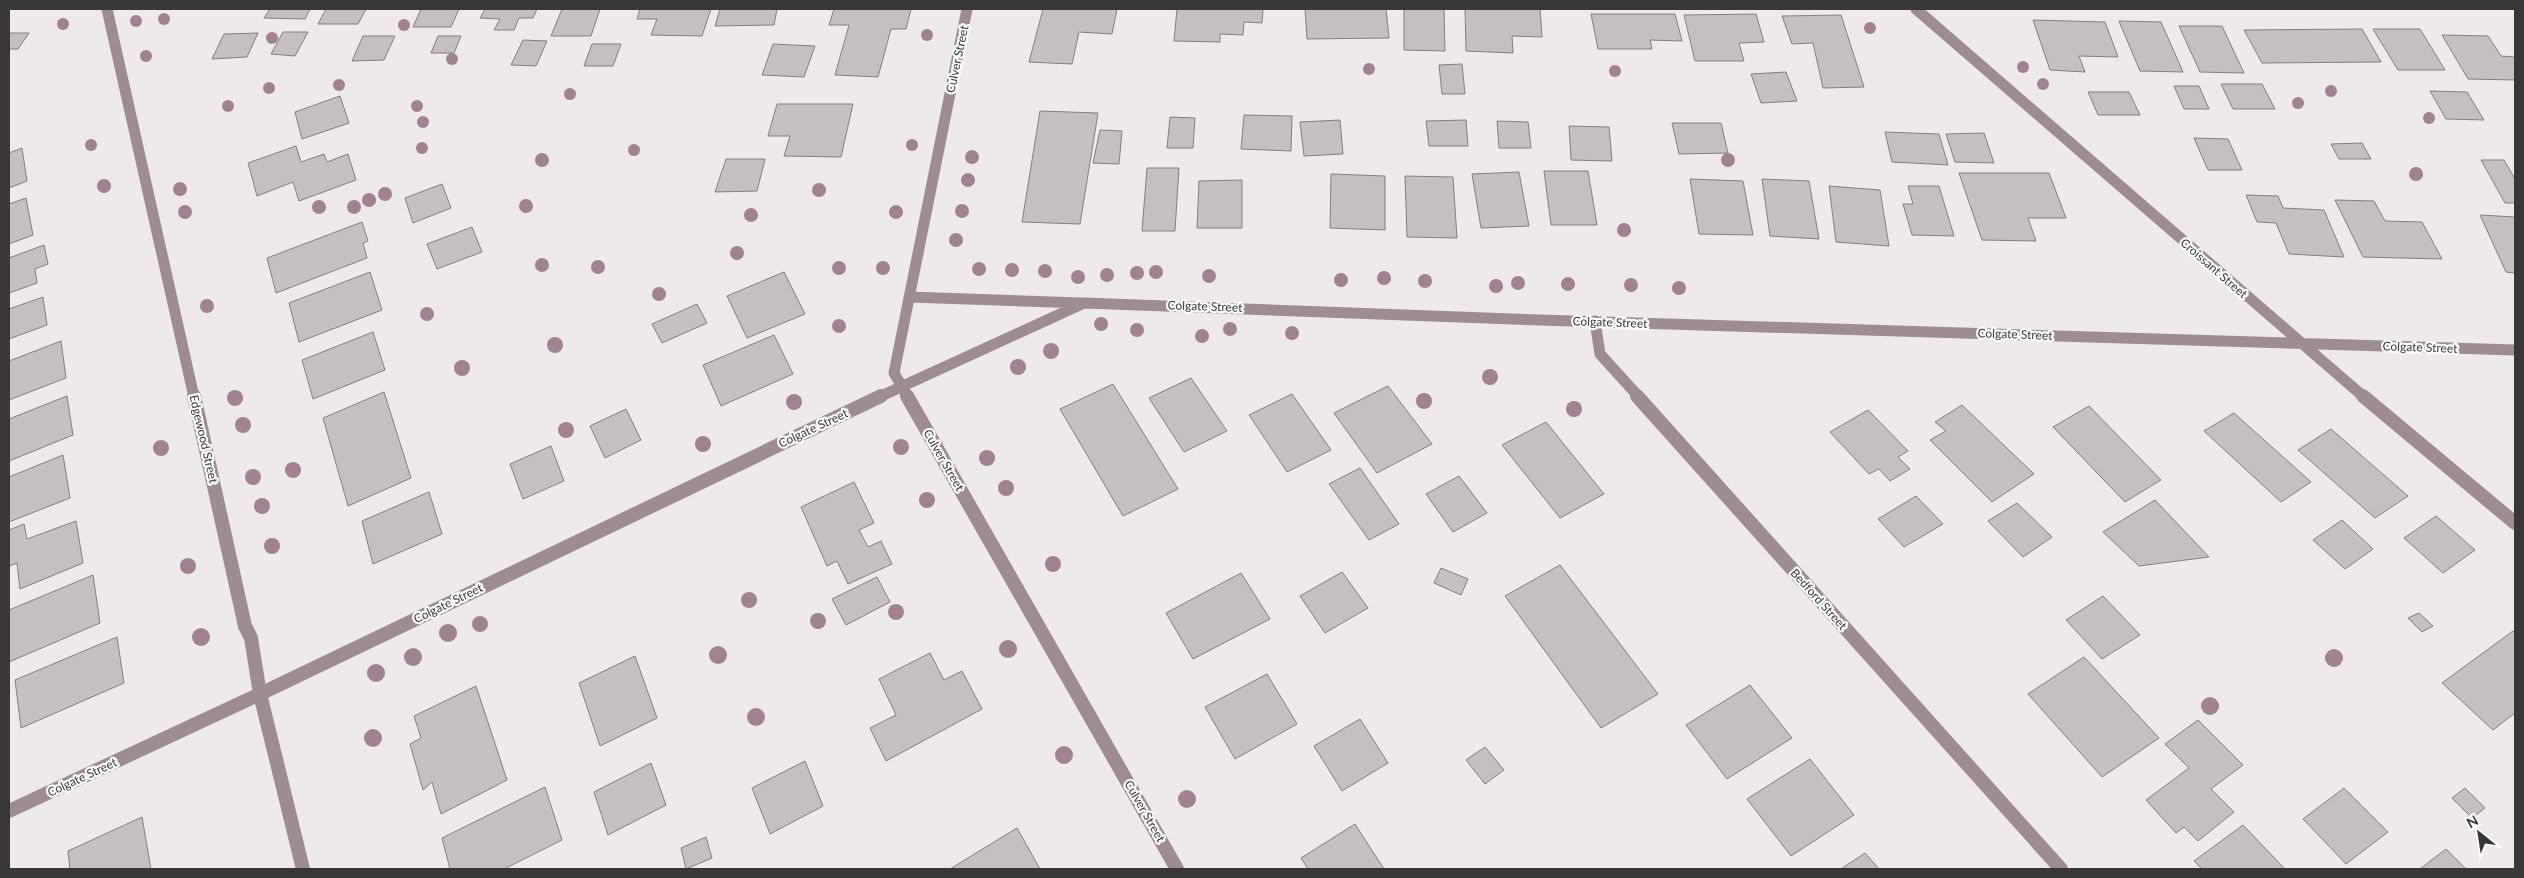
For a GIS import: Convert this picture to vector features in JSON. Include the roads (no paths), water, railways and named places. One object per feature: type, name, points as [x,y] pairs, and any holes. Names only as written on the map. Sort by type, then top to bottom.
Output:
[{"type":"street","name":"Edgewood Street","points":[[107,9],[245,626],[251,638],[260,694],[303,869]]},
{"type":"street","name":"Culver Street","points":[[967,9],[894,372],[1178,869]]},
{"type":"street","name":"Croissant Street","points":[[1916,9],[2301,344],[2515,523]]},
{"type":"street","points":[[908,297],[1084,303]]},
{"type":"street","name":"Colgate Street","points":[[9,811],[260,694],[902,386],[1084,303],[2515,350]]},
{"type":"street","name":"Bedford Street","points":[[1595,321],[1600,354],[2061,869]]}]
